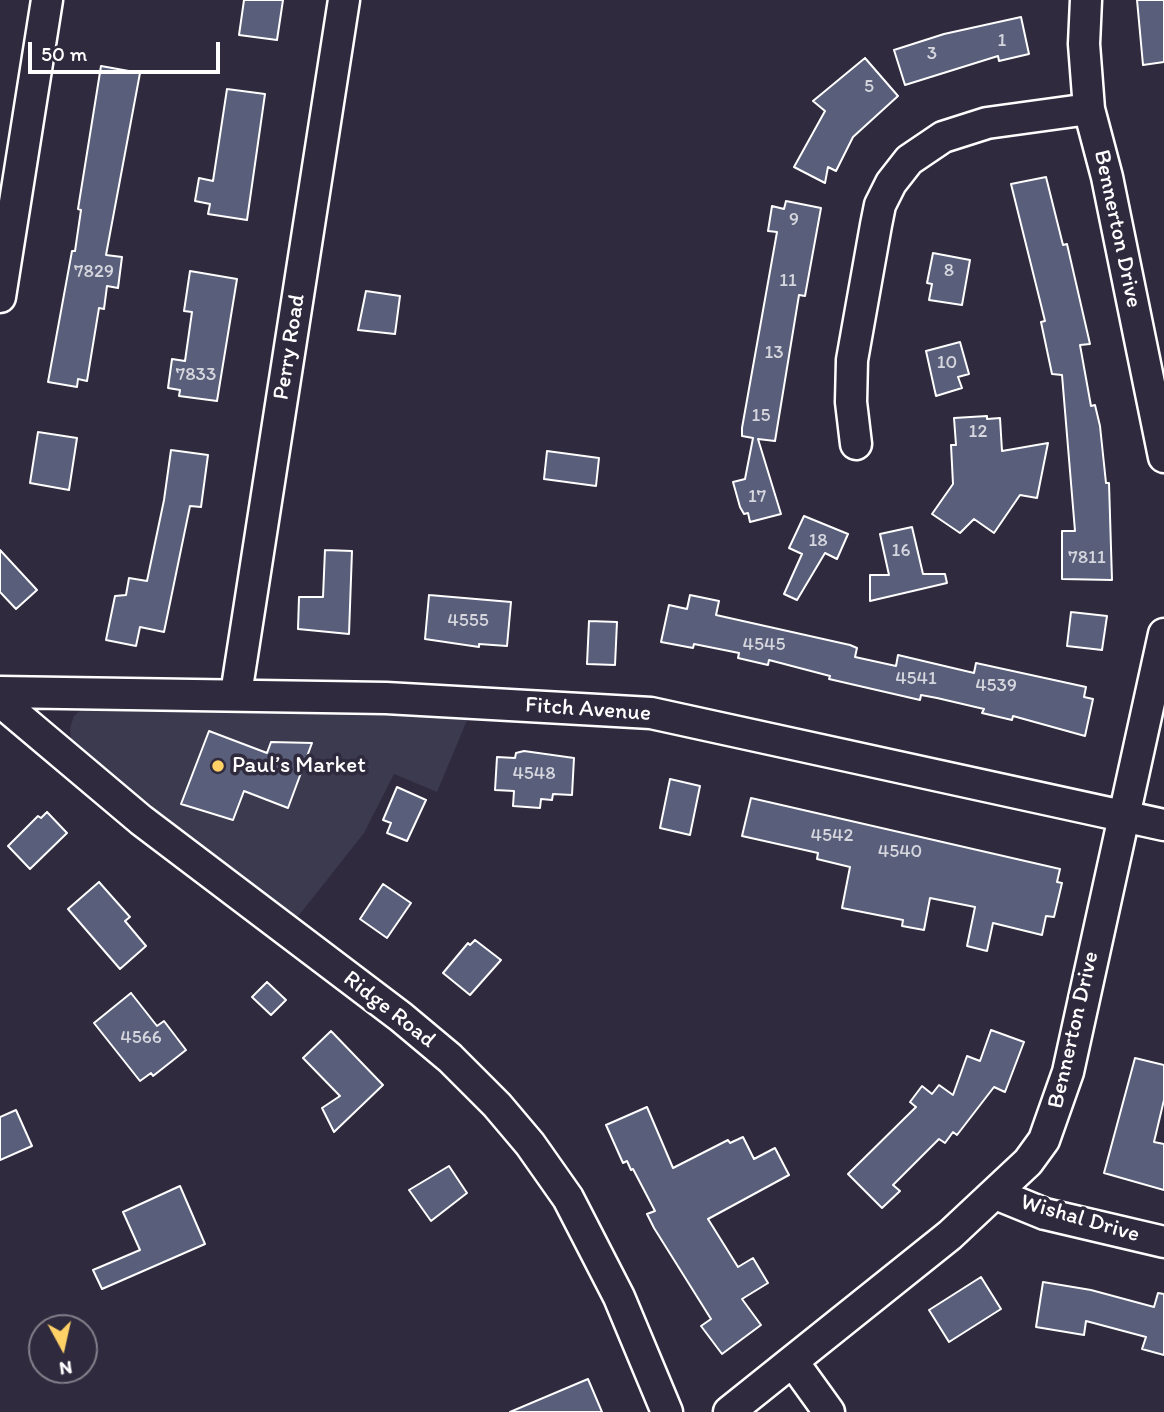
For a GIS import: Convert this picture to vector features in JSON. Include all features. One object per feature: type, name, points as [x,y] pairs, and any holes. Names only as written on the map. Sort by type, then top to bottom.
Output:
[{"type":"street","points":[[0,297],[47,0]]},
{"type":"street","name":"Perry Road","points":[[236,694],[344,0]]},
{"type":"street","name":"Bennerton Drive","points":[[1086,0],[1084,44],[1089,109],[1110,190],[1164,457]]},
{"type":"street","points":[[856,444],[850,402],[852,360],[878,215],[891,183],[909,160],[943,136],[987,123],[1089,109]]},
{"type":"street","name":"Bennerton Drive","points":[[729,1412],[950,1235],[1028,1162],[1044,1140],[1068,1072],[1164,634]]},
{"type":"street","name":"Fitch Avenue","points":[[0,692],[386,698],[651,713],[1164,825]]},
{"type":"street","name":"Ridge Road","points":[[0,701],[141,820],[401,1017],[450,1058],[497,1105],[530,1144],[573,1208],[619,1297],[667,1412]]},
{"type":"street","name":"Wishal Drive","points":[[996,1194],[1045,1214],[1164,1242]]},
{"type":"street","points":[[793,1362],[829,1412]]},
{"type":"shaded area","points":[[89,703],[470,713],[437,792],[394,774],[364,833],[296,919],[239,873],[110,779],[71,741],[70,728],[74,716]]},
{"type":"building","points":[[244,0],[283,0],[277,40],[239,35]]},
{"type":"building","points":[[1137,0],[1164,0],[1164,62],[1143,65]]},
{"type":"building","points":[[1021,17],[1029,54],[999,61],[998,56],[905,85],[894,50],[944,34]]},
{"type":"building","points":[[865,58],[898,96],[853,137],[836,171],[828,167],[825,183],[794,167],[825,111],[813,101]]},
{"type":"building","points":[[101,66],[140,73],[106,255],[122,257],[118,288],[107,286],[104,309],[99,308],[87,381],[78,379],[77,387],[48,382],[72,251],[75,251],[81,210],[78,209]]},
{"type":"building","points":[[227,89],[265,94],[247,220],[208,214],[210,204],[195,201],[199,178],[213,181]]},
{"type":"building","points":[[1046,177],[1063,245],[1067,244],[1090,344],[1080,345],[1091,406],[1095,405],[1100,426],[1106,483],[1109,483],[1112,580],[1062,579],[1062,531],[1075,531],[1062,375],[1052,374],[1041,322],[1045,321],[1011,184]]},
{"type":"building","points":[[786,201],[821,208],[805,296],[799,295],[775,441],[758,439],[781,514],[750,522],[748,513],[744,514],[740,507],[733,482],[745,479],[753,438],[742,436],[742,428],[777,232],[768,231],[772,206],[784,209]]},
{"type":"building","points":[[933,253],[970,260],[962,305],[929,300],[932,284],[927,283]]},
{"type":"building","points":[[190,271],[237,279],[217,401],[179,396],[180,390],[168,388],[172,359],[185,361],[192,312],[184,311]]},
{"type":"building","points":[[366,291],[400,296],[395,334],[358,330]]},
{"type":"building","points":[[960,342],[969,374],[958,377],[962,388],[936,396],[926,351]]},
{"type":"building","points":[[987,416],[987,419],[1000,418],[1002,451],[1048,443],[1037,498],[1020,495],[994,533],[974,519],[960,533],[932,514],[953,484],[951,445],[956,445],[954,418]]},
{"type":"building","points":[[38,432],[77,438],[69,490],[30,483]]},
{"type":"building","points":[[171,450],[208,455],[201,507],[190,506],[164,632],[140,627],[136,646],[106,640],[115,596],[126,595],[129,578],[147,581],[164,500]]},
{"type":"building","points":[[547,451],[599,458],[596,486],[544,479]]},
{"type":"building","points":[[804,516],[848,534],[837,559],[825,553],[797,600],[784,594],[802,554],[789,548]]},
{"type":"building","points":[[912,527],[923,574],[945,574],[947,583],[870,601],[870,575],[889,575],[880,534]]},
{"type":"building","points":[[0,550],[37,590],[16,609],[0,592]]},
{"type":"building","points":[[325,550],[352,551],[349,634],[298,629],[299,597],[323,597]]},
{"type":"building","points":[[429,595],[511,602],[507,646],[479,644],[479,647],[425,639]]},
{"type":"building","points":[[690,595],[719,601],[716,615],[850,645],[857,648],[855,657],[896,666],[898,655],[974,673],[976,663],[1086,687],[1084,697],[1093,699],[1085,736],[1013,716],[1012,720],[982,713],[984,709],[937,698],[921,695],[920,700],[829,679],[830,676],[769,660],[768,665],[738,658],[739,653],[694,644],[693,648],[661,642],[669,605],[687,609]]},
{"type":"building","points":[[1071,612],[1107,616],[1102,650],[1067,646]]},
{"type":"building","points":[[589,621],[617,622],[615,665],[587,664]]},
{"type":"building","points":[[209,731],[267,753],[271,742],[312,743],[288,808],[244,791],[233,820],[181,804]]},
{"type":"building","points":[[524,751],[574,758],[572,795],[553,794],[552,800],[541,799],[540,808],[513,806],[514,791],[495,790],[497,757],[515,758],[516,753]]},
{"type":"building","points":[[670,779],[700,786],[690,835],[660,828]]},
{"type":"building","points":[[397,787],[426,800],[407,841],[387,833],[391,823],[383,820]]},
{"type":"building","points":[[751,798],[1060,869],[1057,882],[1062,883],[1054,917],[1046,916],[1042,935],[993,923],[987,951],[967,946],[975,907],[930,898],[924,930],[902,926],[903,920],[842,908],[850,867],[817,859],[818,853],[742,836]]},
{"type":"building","points":[[47,812],[67,833],[30,869],[8,846],[38,816],[41,818]]},
{"type":"building","points":[[99,882],[130,917],[125,921],[146,946],[120,969],[68,909]]},
{"type":"building","points":[[383,884],[411,903],[387,938],[360,919]]},
{"type":"building","points":[[475,940],[501,960],[470,995],[443,973],[468,943],[470,945]]},
{"type":"building","points":[[267,982],[286,1000],[271,1015],[252,997]]},
{"type":"building","points":[[131,993],[157,1026],[164,1021],[186,1050],[153,1076],[151,1073],[140,1081],[94,1023]]},
{"type":"building","points":[[991,1030],[1024,1042],[1005,1092],[994,1087],[957,1135],[953,1132],[945,1143],[939,1139],[893,1185],[900,1191],[882,1208],[848,1174],[916,1107],[910,1102],[922,1086],[932,1094],[939,1085],[953,1095],[967,1056],[980,1061]]},
{"type":"building","points":[[331,1031],[383,1085],[334,1132],[322,1108],[340,1096],[303,1058]]},
{"type":"building","points":[[1135,1058],[1164,1065],[1164,1100],[1154,1142],[1164,1144],[1164,1190],[1104,1173]]},
{"type":"building","points":[[647,1107],[673,1168],[728,1140],[730,1143],[743,1137],[754,1159],[775,1148],[789,1175],[708,1219],[738,1267],[753,1258],[768,1283],[742,1299],[761,1325],[722,1354],[701,1326],[711,1319],[654,1228],[647,1214],[655,1211],[633,1169],[631,1170],[627,1161],[623,1163],[606,1125]]},
{"type":"building","points":[[16,1110],[32,1146],[0,1160],[0,1117]]},
{"type":"building","points":[[449,1166],[467,1193],[431,1221],[409,1190]]},
{"type":"building","points":[[180,1186],[205,1244],[102,1289],[93,1270],[140,1250],[123,1212]]},
{"type":"building","points":[[981,1277],[1001,1309],[949,1342],[929,1310]]},
{"type":"building","points":[[1043,1282],[1091,1290],[1154,1307],[1158,1293],[1164,1294],[1164,1355],[1142,1349],[1146,1337],[1086,1321],[1084,1335],[1036,1327]]},
{"type":"building","points":[[588,1379],[602,1412],[510,1412]]},
{"type":"place","name":"Paul’s Market","points":[[218,766]]}]
